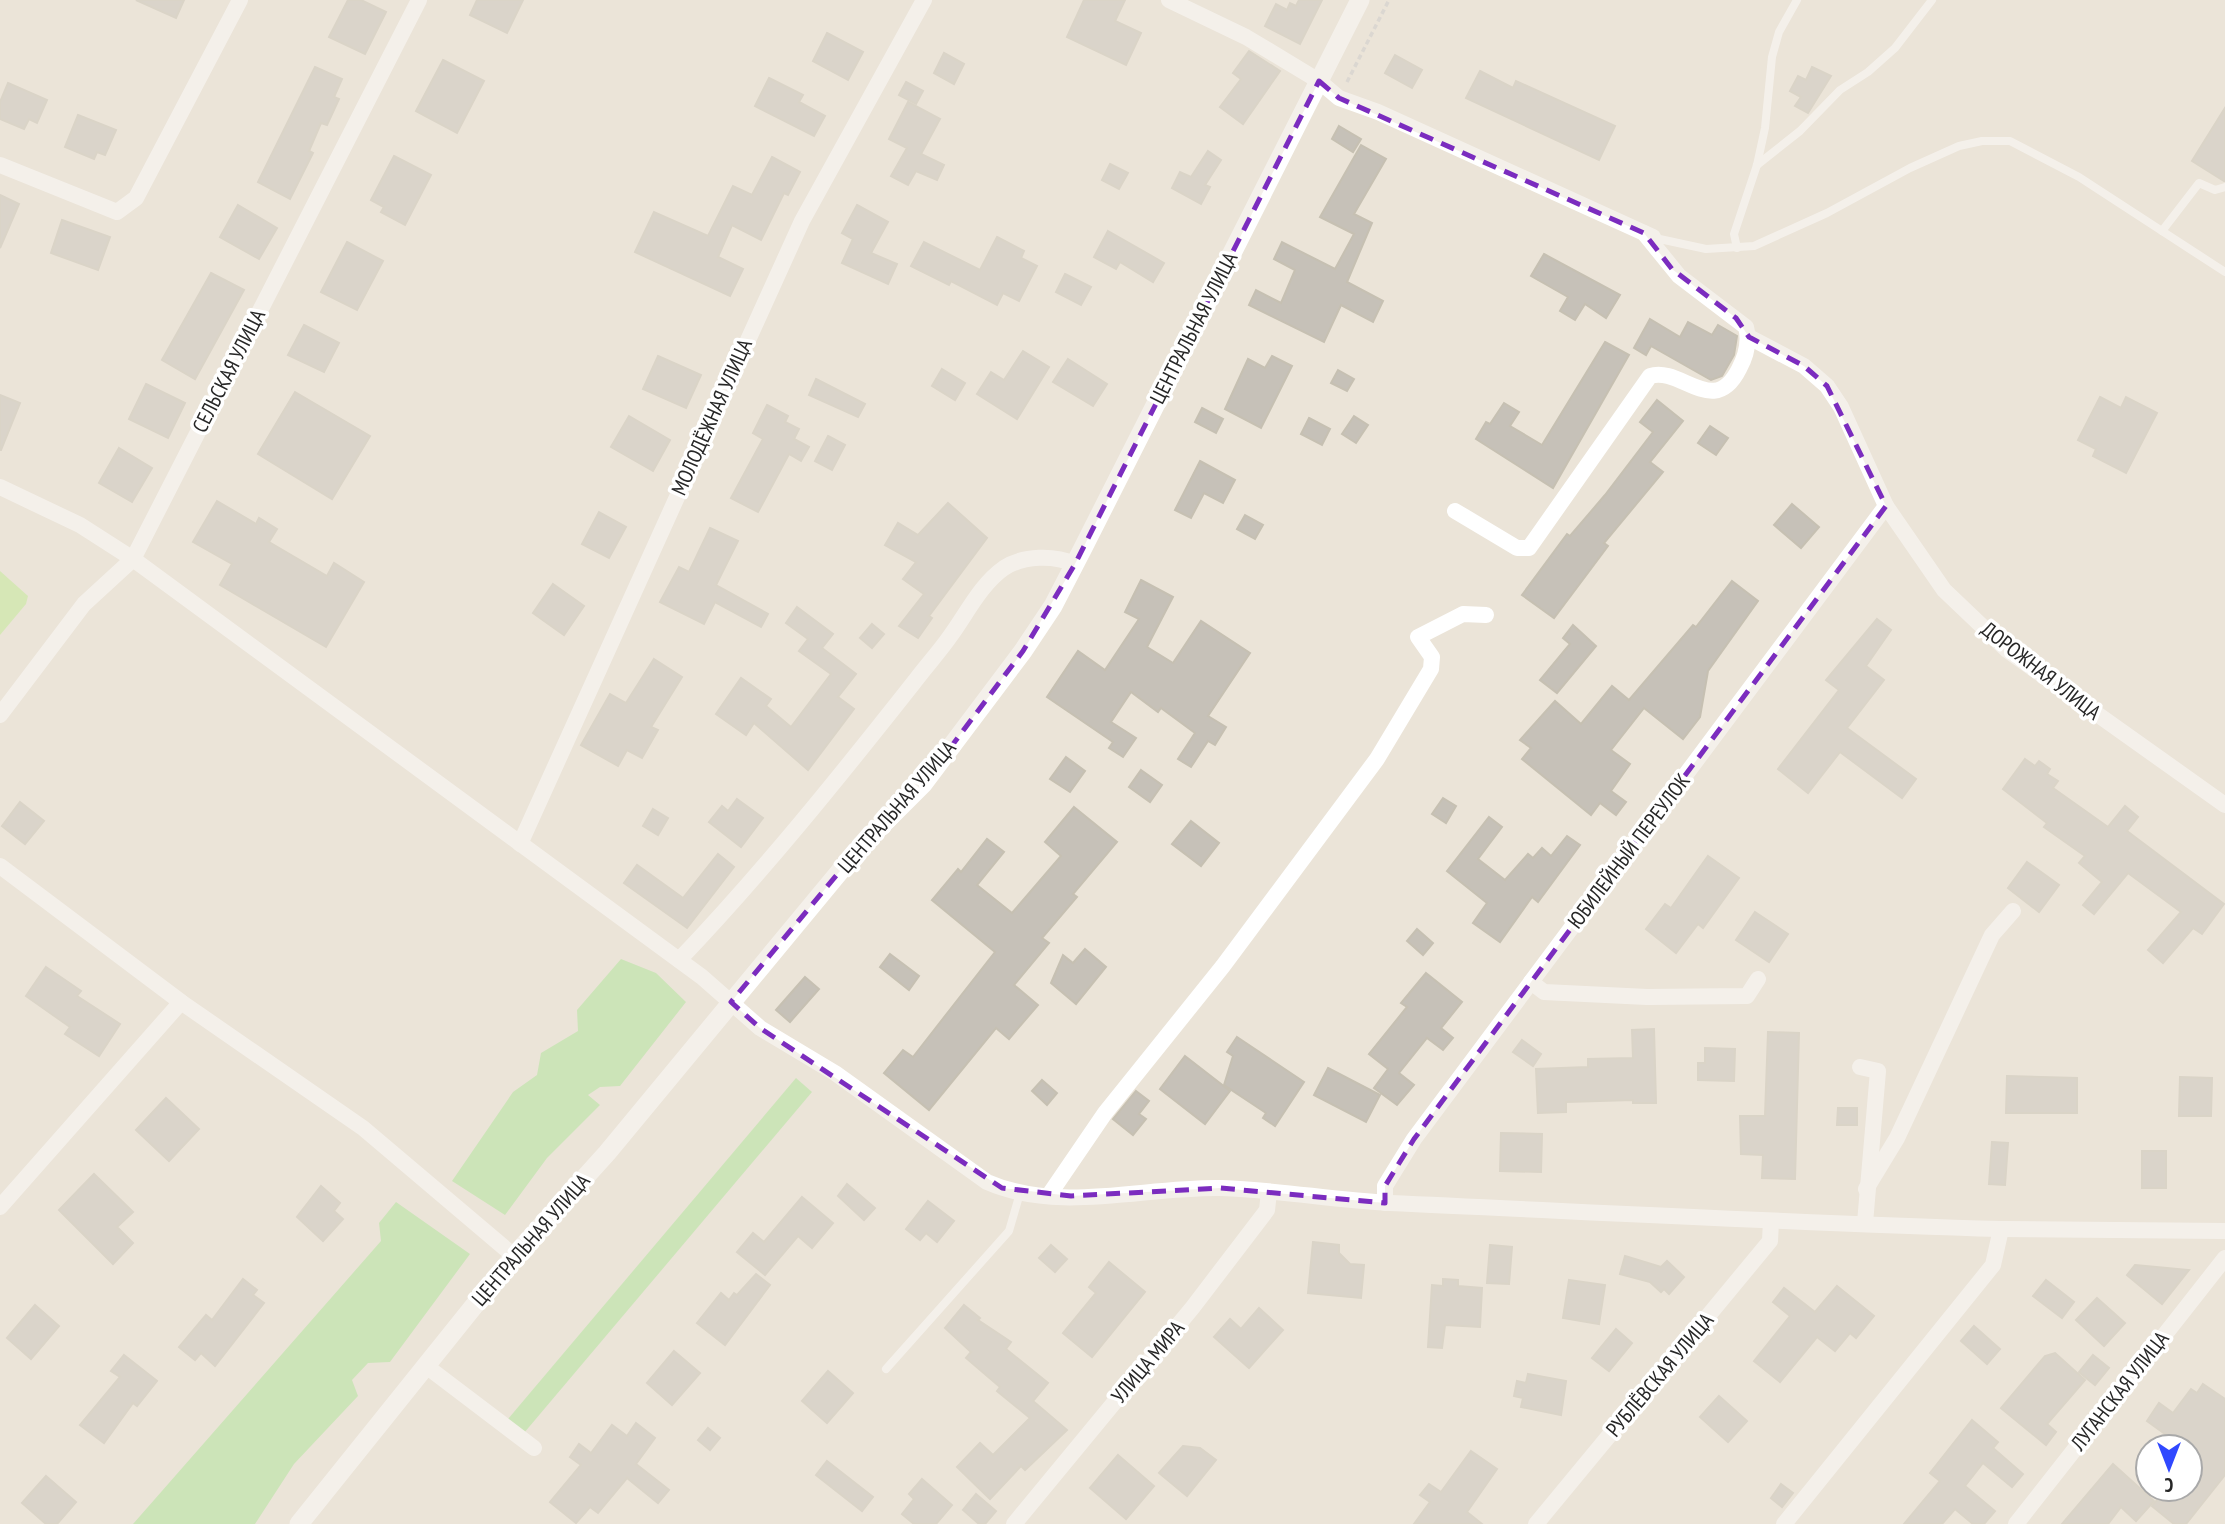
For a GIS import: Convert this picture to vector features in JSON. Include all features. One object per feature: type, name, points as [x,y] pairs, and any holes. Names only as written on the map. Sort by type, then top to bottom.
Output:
[{"type":"street","points":[[0,165],[117,212],[136,198],[240,0]]},
{"type":"street","name":"СЕЛЬСКАЯ УЛИЦА","points":[[0,715],[84,604],[133,559],[419,0]]},
{"type":"street","name":"МОЛОДЁЖНАЯ УЛИЦА","points":[[520,845],[802,220],[924,0]]},
{"type":"street","points":[[1169,0],[1246,37],[1319,80],[1339,98],[1378,112],[1650,235],[1679,276],[1745,327],[1749,337],[1745,359],[1736,377],[1721,389],[1709,392],[1693,388],[1673,376],[1659,373],[1650,376],[1529,548],[1517,548],[1455,510]]},
{"type":"street","name":"ЦЕНТРАЛЬНАЯ УЛИЦА","points":[[299,1524],[514,1256],[607,1153],[860,847],[923,784],[1023,651],[1075,564],[1360,0]]},
{"type":"street","name":"ДОРОЖНАЯ УЛИЦА","points":[[1749,337],[1804,366],[1827,386],[1841,407],[1886,506],[1944,590],[2007,650],[2225,805]]},
{"type":"street","points":[[0,487],[80,525],[133,559],[679,960],[760,1028],[835,1073],[988,1182],[1020,1193],[1157,1193],[1220,1188],[1385,1203],[1771,1220],[2001,1228],[2225,1231]]},
{"type":"street","name":"ЮБИЛЕЙНЫЙ ПЕРЕУЛОК","points":[[1385,1203],[1385,1186],[1414,1139],[1886,506]]},
{"type":"street","points":[[679,960],[783,843],[866,743],[950,638],[989,581],[1005,567],[1025,560],[1061,558],[1075,564]]},
{"type":"street","points":[[1049,1195],[1098,1123],[1223,966],[1377,759],[1431,669],[1432,657],[1418,637],[1463,614],[1486,615]]},
{"type":"street","points":[[0,866],[181,1002],[363,1128],[514,1256]]},
{"type":"street","points":[[1866,1189],[1897,1138],[1992,935],[2013,911]]},
{"type":"street","points":[[1531,982],[1545,992],[1647,997],[1747,996],[1758,979]]},
{"type":"street","points":[[0,1207],[181,1002]]},
{"type":"street","points":[[1860,1067],[1878,1070],[1865,1223]]},
{"type":"street","name":"УЛИЦА МИРА","points":[[1014,1524],[1193,1307],[1267,1210],[1269,1192]]},
{"type":"street","name":"РУБЛЁВСКАЯ УЛИЦА","points":[[1536,1524],[1770,1241],[1771,1220]]},
{"type":"street","points":[[1784,1524],[1993,1265],[2001,1228]]},
{"type":"street","name":"ЛУГАНСКАЯ УЛИЦА","points":[[2016,1524],[2225,1258]]},
{"type":"street","points":[[426,1366],[534,1448]]},
{"type":"lane","points":[[1737,248],[1734,234],[1757,165],[1765,128],[1772,57],[1779,32],[1797,0]]},
{"type":"lane","points":[[1757,165],[1800,131],[1840,90],[1868,72],[1895,48],[1932,0]]},
{"type":"lane","points":[[1650,235],[1688,247],[1754,246],[1789,232],[1936,156],[1982,141],[2010,141],[2035,153],[2225,272]]},
{"type":"lane","points":[[2162,232],[2199,183],[2215,190],[2225,187]]},
{"type":"lane","points":[[887,1369],[1009,1231],[1020,1193]]},
{"type":"path","points":[[1339,98],[1389,0]]},
{"type":"highlighted area","points":[[1319,81],[1339,98],[1644,233],[1672,269],[1736,318],[1749,337],[1804,366],[1827,386],[1886,506],[1414,1139],[1385,1186],[1385,1203],[1220,1188],[1071,1196],[1002,1188],[760,1028],[731,1002],[860,847],[923,784],[1023,651],[1075,564]]},
{"type":"green space","points":[[0,571],[28,596],[26,604],[0,635]]},
{"type":"green space","points":[[621,959],[656,973],[686,1002],[620,1086],[600,1087],[588,1095],[600,1105],[547,1158],[505,1215],[452,1181],[513,1092],[537,1075],[541,1053],[578,1031],[577,1010]]},
{"type":"green space","points":[[796,1078],[812,1092],[524,1433],[508,1419]]},
{"type":"green space","points":[[396,1202],[470,1254],[390,1362],[368,1363],[352,1380],[358,1396],[294,1464],[255,1524],[133,1524],[381,1241],[379,1223]]},
{"type":"building","points":[[136,0],[184,0],[176,18]]},
{"type":"building","points":[[348,0],[361,0],[386,12],[365,54],[329,37]]},
{"type":"building","points":[[477,0],[523,0],[507,33],[470,15]]},
{"type":"building","points":[[1084,0],[1125,0],[1115,21],[1141,33],[1126,65],[1067,37]]},
{"type":"building","points":[[1299,0],[1322,0],[1300,44],[1265,26],[1276,4],[1287,10],[1290,3],[1296,6]]},
{"type":"building","points":[[827,33],[863,52],[848,80],[813,61]]},
{"type":"building","points":[[1249,51],[1280,71],[1243,124],[1220,107],[1241,79],[1233,73]]},
{"type":"building","points":[[944,53],[964,64],[954,84],[934,73]]},
{"type":"building","points":[[1395,55],[1422,70],[1412,88],[1385,73]]},
{"type":"building","points":[[443,60],[484,81],[457,133],[416,111]]},
{"type":"building","points":[[315,67],[342,79],[334,97],[339,99],[327,125],[321,123],[309,151],[313,153],[290,199],[258,182]]},
{"type":"building","points":[[1812,67],[1831,76],[1808,113],[1795,106],[1801,97],[1790,91],[1798,76],[1806,80]]},
{"type":"building","points":[[1480,71],[1513,88],[1516,81],[1615,126],[1599,160],[1466,98]]},
{"type":"building","points":[[769,78],[803,95],[799,102],[825,116],[814,136],[755,106]]},
{"type":"building","points":[[906,82],[923,91],[916,104],[899,95]]},
{"type":"building","points":[[8,83],[47,100],[37,123],[29,119],[24,129],[0,119],[0,102]]},
{"type":"building","points":[[908,102],[940,119],[921,154],[944,165],[937,180],[916,171],[908,185],[891,176],[907,148],[889,139]]},
{"type":"building","points":[[2225,108],[2225,181],[2224,181],[2192,161]]},
{"type":"building","points":[[78,115],[116,130],[105,155],[97,152],[94,159],[65,147]]},
{"type":"building","points":[[1339,126],[1361,139],[1353,152],[1332,139]]},
{"type":"building","points":[[1361,145],[1386,159],[1354,214],[1372,223],[1347,282],[1383,301],[1373,322],[1341,305],[1324,342],[1249,305],[1256,290],[1281,303],[1295,270],[1274,259],[1282,242],[1335,269],[1354,234],[1320,217]]},
{"type":"building","points":[[1208,151],[1221,160],[1205,185],[1210,187],[1201,204],[1172,188],[1180,172],[1191,177]]},
{"type":"building","points":[[394,156],[431,175],[405,225],[381,212],[384,207],[371,200]]},
{"type":"building","points":[[772,157],[800,172],[788,195],[784,193],[761,240],[732,225],[718,257],[743,269],[730,296],[635,252],[654,212],[708,236],[733,186],[752,195]]},
{"type":"building","points":[[1110,164],[1128,173],[1119,189],[1102,180]]},
{"type":"building","points":[[0,195],[19,204],[0,248]]},
{"type":"building","points":[[238,205],[277,228],[259,259],[220,237]]},
{"type":"building","points":[[857,205],[888,222],[871,253],[897,264],[888,284],[842,263],[853,239],[842,233]]},
{"type":"building","points":[[62,220],[110,237],[98,270],[51,253]]},
{"type":"building","points":[[1108,231],[1164,263],[1153,282],[1120,262],[1116,269],[1094,257]]},
{"type":"building","points":[[997,237],[1024,251],[1021,258],[1037,266],[1019,301],[1003,293],[997,305],[951,281],[949,285],[911,266],[924,242],[980,270]]},
{"type":"building","points":[[347,242],[383,261],[357,310],[321,292]]},
{"type":"building","points":[[1544,254],[1620,295],[1606,318],[1585,304],[1575,320],[1560,311],[1568,297],[1531,276]]},
{"type":"building","points":[[211,273],[244,290],[195,379],[162,360]]},
{"type":"building","points":[[1065,274],[1091,287],[1081,305],[1056,292]]},
{"type":"building","points":[[1650,319],[1680,337],[1688,322],[1712,335],[1718,325],[1737,336],[1734,355],[1722,376],[1711,380],[1651,346],[1646,355],[1634,348]]},
{"type":"building","points":[[304,325],[339,343],[324,372],[288,355]]},
{"type":"building","points":[[1605,342],[1629,355],[1553,488],[1476,439],[1486,422],[1490,424],[1504,403],[1519,412],[1510,426],[1542,445]]},
{"type":"building","points":[[1023,351],[1049,367],[1017,419],[977,394],[991,372],[1004,380]]},
{"type":"building","points":[[658,356],[701,375],[686,408],[643,389]]},
{"type":"building","points":[[1272,356],[1292,366],[1261,428],[1225,409],[1248,359],[1265,368]]},
{"type":"building","points":[[1068,359],[1107,384],[1093,406],[1053,382]]},
{"type":"building","points":[[942,369],[965,383],[955,400],[932,386]]},
{"type":"building","points":[[1338,370],[1354,379],[1347,391],[1331,383]]},
{"type":"building","points":[[816,379],[865,404],[858,417],[809,395]]},
{"type":"building","points":[[146,384],[185,403],[168,438],[129,419]]},
{"type":"building","points":[[295,392],[370,436],[332,499],[258,454]]},
{"type":"building","points":[[0,395],[20,403],[1,450],[0,450]]},
{"type":"building","points":[[2100,397],[2121,408],[2126,397],[2157,413],[2126,473],[2093,456],[2096,449],[2078,440]]},
{"type":"building","points":[[1657,400],[1683,421],[1650,462],[1663,472],[1604,543],[1608,546],[1554,618],[1522,595],[1567,534],[1570,536],[1605,495],[1653,432],[1640,422]]},
{"type":"building","points":[[767,405],[788,416],[785,422],[799,429],[794,439],[809,447],[801,461],[789,454],[758,512],[731,498],[763,439],[753,433]]},
{"type":"building","points":[[1202,408],[1223,419],[1216,433],[1195,422]]},
{"type":"building","points":[[629,416],[670,440],[653,471],[611,447]]},
{"type":"building","points":[[1354,416],[1368,425],[1356,443],[1342,434]]},
{"type":"building","points":[[1309,418],[1330,429],[1322,445],[1301,434]]},
{"type":"building","points":[[1710,426],[1728,438],[1716,455],[1698,443]]},
{"type":"building","points":[[828,436],[845,445],[832,470],[815,461]]},
{"type":"building","points":[[119,448],[152,468],[132,502],[99,483]]},
{"type":"building","points":[[1200,461],[1235,480],[1223,503],[1204,493],[1191,518],[1175,510]]},
{"type":"building","points":[[217,501],[256,524],[259,518],[277,529],[269,542],[327,576],[334,563],[364,582],[326,647],[220,585],[232,564],[193,542]]},
{"type":"building","points":[[948,503],[987,538],[929,616],[932,618],[918,638],[899,626],[924,594],[903,579],[916,562],[885,545],[898,523],[918,535]]},
{"type":"building","points":[[1792,504],[1819,527],[1801,548],[1774,525]]},
{"type":"building","points":[[599,512],[626,527],[609,558],[582,544]]},
{"type":"building","points":[[1245,515],[1263,525],[1255,539],[1237,529]]},
{"type":"building","points":[[710,528],[738,541],[716,585],[768,614],[761,627],[715,602],[704,624],[660,602],[679,567],[689,572]]},
{"type":"building","points":[[1141,580],[1173,597],[1147,647],[1173,663],[1201,621],[1250,653],[1208,716],[1226,727],[1215,745],[1208,741],[1191,767],[1178,759],[1195,733],[1161,708],[1158,712],[1131,692],[1111,722],[1136,738],[1123,757],[1109,748],[1113,742],[1047,697],[1078,651],[1105,670],[1139,619],[1125,612]]},
{"type":"building","points":[[1732,581],[1758,601],[1708,671],[1700,717],[1683,739],[1644,708],[1611,750],[1630,764],[1611,791],[1626,802],[1616,815],[1600,803],[1591,815],[1522,759],[1531,748],[1520,740],[1555,701],[1581,724],[1612,686],[1629,700],[1693,625],[1696,627]]},
{"type":"building","points":[[553,584],[584,606],[564,635],[533,613]]},
{"type":"building","points":[[797,607],[833,634],[822,648],[856,674],[838,697],[854,709],[808,770],[754,723],[746,735],[716,714],[741,678],[771,699],[766,706],[791,727],[831,674],[799,651],[808,639],[786,623]]},
{"type":"building","points":[[1877,619],[1891,630],[1866,666],[1884,680],[1847,728],[1916,779],[1902,798],[1840,752],[1808,793],[1778,769],[1839,690],[1826,680]]},
{"type":"building","points":[[872,624],[884,634],[872,648],[860,638]]},
{"type":"building","points":[[1573,625],[1596,646],[1557,693],[1540,680],[1570,644],[1563,638]]},
{"type":"building","points":[[654,659],[682,677],[651,727],[658,730],[642,758],[627,750],[618,766],[581,745],[610,694],[626,703]]},
{"type":"building","points":[[1066,757],[1085,771],[1070,792],[1050,779]]},
{"type":"building","points":[[2025,759],[2035,766],[2039,761],[2050,769],[2047,774],[2058,781],[2053,788],[2108,827],[2125,806],[2138,817],[2127,831],[2224,904],[2202,934],[2193,928],[2163,963],[2148,950],[2181,912],[2128,873],[2094,914],[2083,905],[2102,882],[2079,863],[2085,856],[2044,827],[2047,823],[2003,789]]},
{"type":"building","points":[[1141,770],[1162,785],[1150,802],[1129,787]]},
{"type":"building","points":[[1443,798],[1456,806],[1446,823],[1432,814]]},
{"type":"building","points":[[737,799],[763,818],[741,847],[709,822],[722,806],[728,811]]},
{"type":"building","points":[[20,802],[44,821],[25,844],[2,826]]},
{"type":"building","points":[[1074,807],[1117,842],[1073,894],[1077,897],[1042,938],[1049,943],[1014,985],[1038,1005],[1009,1039],[996,1028],[929,1110],[884,1073],[903,1050],[913,1057],[995,952],[932,900],[958,869],[961,872],[987,839],[1004,852],[977,885],[1012,913],[1061,856],[1045,842]]},
{"type":"building","points":[[653,809],[668,818],[658,835],[643,826]]},
{"type":"building","points":[[1489,817],[1502,827],[1478,859],[1505,880],[1528,854],[1533,858],[1542,848],[1551,856],[1567,836],[1580,845],[1538,902],[1532,897],[1500,942],[1473,923],[1487,903],[1447,871]]},
{"type":"building","points":[[1191,821],[1219,843],[1201,866],[1172,844]]},
{"type":"building","points":[[718,854],[734,867],[687,928],[624,883],[637,865],[683,898]]},
{"type":"building","points":[[1708,856],[1739,878],[1703,928],[1698,924],[1676,953],[1646,929],[1665,904],[1671,908]]},
{"type":"building","points":[[2027,862],[2059,885],[2039,912],[2008,888]]},
{"type":"building","points":[[1755,912],[1788,934],[1769,962],[1736,940]]},
{"type":"building","points":[[1417,929],[1433,943],[1423,955],[1407,941]]},
{"type":"building","points":[[1085,949],[1106,967],[1076,1004],[1051,983],[1063,955],[1073,963]]},
{"type":"building","points":[[890,954],[919,976],[909,990],[880,967]]},
{"type":"building","points":[[46,967],[81,991],[77,996],[120,1024],[99,1056],[65,1034],[70,1027],[26,996]]},
{"type":"building","points":[[1426,973],[1462,1002],[1441,1028],[1453,1038],[1443,1050],[1427,1038],[1399,1073],[1414,1085],[1397,1105],[1374,1088],[1388,1069],[1369,1054],[1407,1007],[1401,1003]]},
{"type":"building","points":[[805,977],[819,989],[790,1022],[776,1010]]},
{"type":"building","points":[[1654,1029],[1656,1103],[1633,1103],[1633,1100],[1566,1102],[1566,1112],[1538,1113],[1536,1069],[1588,1067],[1588,1059],[1633,1058],[1632,1030]]},
{"type":"building","points":[[1768,1032],[1799,1033],[1795,1179],[1762,1178],[1763,1155],[1741,1154],[1740,1116],[1765,1116]]},
{"type":"building","points":[[1237,1037],[1304,1082],[1275,1126],[1263,1118],[1266,1113],[1224,1085],[1233,1056],[1227,1052]]},
{"type":"building","points":[[1522,1040],[1541,1054],[1533,1066],[1513,1052]]},
{"type":"building","points":[[1705,1048],[1735,1049],[1734,1081],[1698,1080],[1698,1063],[1705,1063]]},
{"type":"building","points":[[1185,1056],[1230,1091],[1205,1124],[1160,1089]]},
{"type":"building","points":[[1328,1068],[1380,1095],[1366,1122],[1314,1095]]},
{"type":"building","points":[[2007,1076],[2077,1078],[2077,1113],[2006,1113]]},
{"type":"building","points":[[2180,1077],[2212,1078],[2211,1116],[2179,1116]]},
{"type":"building","points":[[1042,1080],[1057,1093],[1047,1105],[1032,1091]]},
{"type":"building","points":[[1136,1091],[1149,1101],[1139,1114],[1146,1119],[1133,1135],[1113,1119]]},
{"type":"building","points":[[166,1098],[199,1129],[169,1161],[136,1130]]},
{"type":"building","points":[[1838,1108],[1857,1108],[1857,1125],[1837,1125]]},
{"type":"building","points":[[1501,1133],[1542,1134],[1541,1172],[1500,1171]]},
{"type":"building","points":[[1992,1142],[2008,1143],[2005,1185],[1989,1184]]},
{"type":"building","points":[[2142,1151],[2166,1151],[2166,1188],[2142,1188]]},
{"type":"building","points":[[94,1174],[133,1212],[117,1227],[133,1243],[113,1264],[59,1210]]},
{"type":"building","points":[[847,1184],[875,1208],[864,1220],[838,1196]]},
{"type":"building","points":[[321,1186],[340,1203],[334,1211],[343,1219],[323,1241],[297,1217]]},
{"type":"building","points":[[802,1197],[833,1223],[812,1248],[798,1236],[765,1275],[737,1252],[753,1233],[764,1242]]},
{"type":"building","points":[[928,1201],[954,1221],[937,1242],[926,1233],[920,1240],[906,1229]]},
{"type":"building","points":[[1313,1242],[1339,1245],[1339,1253],[1350,1264],[1364,1265],[1361,1298],[1308,1293]]},
{"type":"building","points":[[1051,1245],[1067,1259],[1055,1272],[1039,1258]]},
{"type":"building","points":[[1490,1245],[1512,1247],[1509,1284],[1487,1283]]},
{"type":"building","points":[[1625,1256],[1661,1267],[1667,1261],[1684,1277],[1669,1294],[1664,1289],[1661,1292],[1650,1282],[1620,1274]]},
{"type":"building","points":[[1109,1262],[1145,1292],[1092,1357],[1063,1333],[1096,1293],[1089,1287]]},
{"type":"building","points":[[2135,1265],[2189,1270],[2162,1304],[2127,1275]]},
{"type":"building","points":[[756,1274],[770,1285],[725,1345],[697,1323],[721,1293],[729,1300]]},
{"type":"building","points":[[243,1279],[257,1290],[253,1295],[264,1303],[215,1366],[201,1353],[195,1360],[179,1347],[206,1315],[212,1320]]},
{"type":"building","points":[[1443,1279],[1458,1280],[1458,1286],[1482,1288],[1480,1327],[1445,1325],[1442,1348],[1428,1347],[1432,1285],[1443,1286]]},
{"type":"building","points":[[1569,1280],[1605,1285],[1599,1324],[1563,1318]]},
{"type":"building","points":[[2046,1280],[2074,1302],[2062,1318],[2033,1296]]},
{"type":"building","points":[[1837,1286],[1874,1316],[1856,1338],[1850,1333],[1835,1351],[1817,1337],[1780,1382],[1754,1361],[1790,1316],[1773,1302],[1784,1288],[1815,1312]]},
{"type":"building","points":[[2097,1298],[2125,1323],[2104,1346],[2076,1320]]},
{"type":"building","points":[[35,1305],[59,1326],[31,1359],[7,1338]]},
{"type":"building","points":[[964,1305],[980,1318],[978,1320],[1011,1342],[1006,1349],[1048,1383],[1033,1401],[1067,1430],[1025,1470],[1021,1466],[990,1499],[957,1467],[980,1443],[993,1455],[1030,1418],[997,1391],[1000,1387],[966,1358],[971,1352],[945,1328]]},
{"type":"building","points":[[1259,1308],[1283,1330],[1249,1368],[1214,1337],[1230,1319],[1241,1329]]},
{"type":"building","points":[[1974,1326],[2000,1349],[1987,1364],[1961,1341]]},
{"type":"building","points":[[1616,1329],[1632,1343],[1609,1371],[1592,1358]]},
{"type":"building","points":[[674,1351],[700,1373],[672,1405],[647,1383]]},
{"type":"building","points":[[2055,1353],[2085,1380],[2047,1424],[2056,1432],[2046,1445],[2001,1408],[2045,1356]]},
{"type":"building","points":[[124,1355],[157,1381],[137,1406],[133,1403],[104,1443],[80,1425],[120,1377],[111,1371]]},
{"type":"building","points":[[2093,1355],[2109,1368],[2095,1385],[2079,1372]]},
{"type":"building","points":[[828,1371],[853,1393],[827,1423],[802,1401]]},
{"type":"building","points":[[1528,1374],[1566,1381],[1561,1415],[1521,1407],[1523,1398],[1514,1396],[1517,1381],[1526,1383]]},
{"type":"building","points":[[2203,1384],[2225,1399],[2225,1475],[2204,1501],[2204,1433],[2164,1433],[2147,1421],[2159,1403],[2173,1413],[2191,1389],[2197,1393]]},
{"type":"building","points":[[1719,1396],[1747,1421],[1728,1442],[1700,1417]]},
{"type":"building","points":[[1972,1420],[1998,1442],[1993,1448],[2023,1474],[2012,1487],[1983,1463],[1965,1486],[1995,1511],[1984,1524],[1973,1524],[1955,1509],[1942,1524],[1904,1524],[1940,1481],[1930,1473]]},
{"type":"building","points":[[636,1423],[655,1438],[636,1464],[669,1490],[658,1503],[627,1478],[598,1513],[590,1507],[576,1523],[550,1502],[581,1465],[570,1457],[579,1444],[591,1453],[612,1425],[627,1436]]},
{"type":"building","points":[[708,1428],[720,1438],[710,1450],[698,1440]]},
{"type":"building","points":[[1183,1446],[1200,1448],[1216,1460],[1187,1496],[1159,1473]]},
{"type":"building","points":[[1471,1451],[1497,1469],[1467,1512],[1482,1524],[1414,1524],[1430,1502],[1420,1495],[1429,1484],[1441,1492]]},
{"type":"building","points":[[1118,1455],[1154,1486],[1126,1519],[1090,1488]]},
{"type":"building","points":[[827,1461],[873,1497],[862,1511],[816,1475]]},
{"type":"building","points":[[2113,1464],[2134,1483],[2134,1503],[2152,1503],[2136,1521],[2121,1507],[2108,1524],[2062,1524]]},
{"type":"building","points":[[46,1476],[76,1502],[57,1524],[46,1524],[22,1503]]},
{"type":"building","points":[[922,1479],[952,1505],[936,1524],[914,1524],[902,1514],[914,1499],[909,1494]]},
{"type":"building","points":[[1781,1484],[1793,1493],[1782,1507],[1771,1498]]},
{"type":"building","points":[[976,1494],[996,1511],[985,1524],[979,1524],[963,1510]]},
{"type":"building","points":[[2154,1503],[2203,1503],[2186,1524],[2174,1524],[2152,1506]]}]
